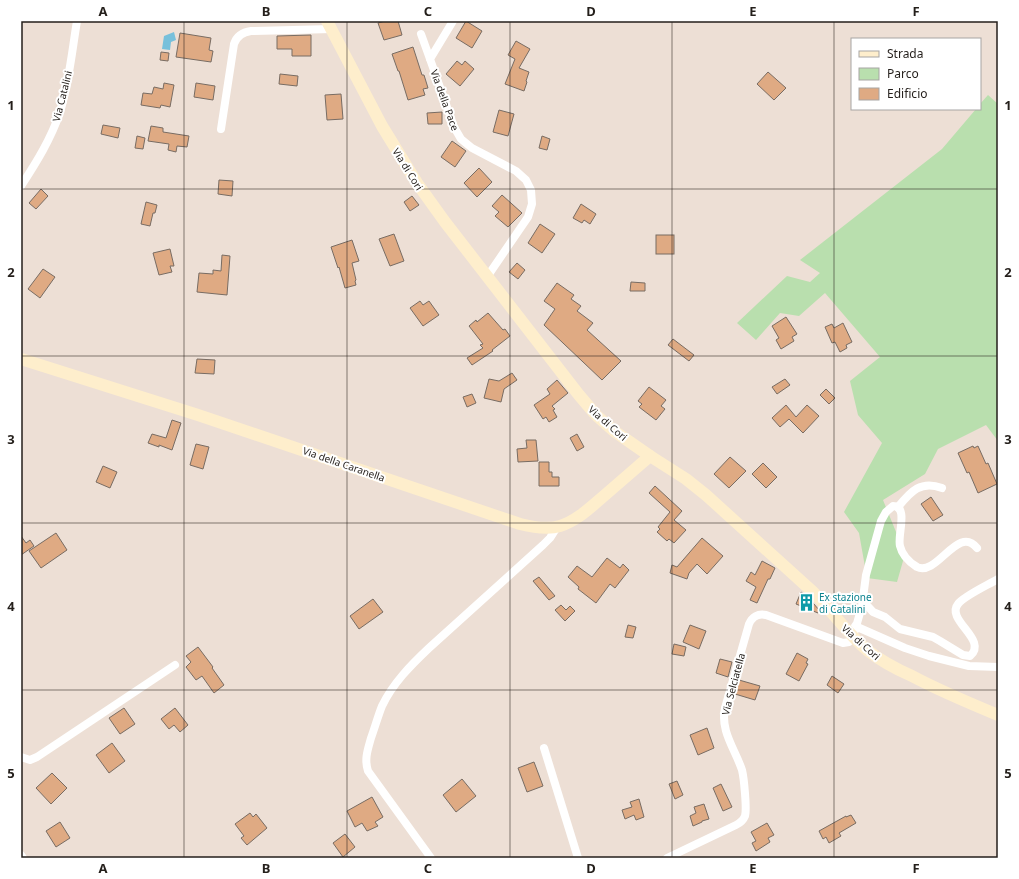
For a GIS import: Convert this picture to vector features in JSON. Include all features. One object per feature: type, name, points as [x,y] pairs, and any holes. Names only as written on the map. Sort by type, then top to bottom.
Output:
[{"type":"main road","name":"Via di Cori","points":[[329,25],[379,121],[410,173],[431,204],[592,410],[614,431],[686,479],[709,498],[854,631],[870,652],[893,667],[938,689],[998,715]]},
{"type":"main road","name":"Via della Caranella","points":[[21,359],[191,412],[520,524],[538,528],[556,527],[566,524],[579,516],[650,456]]},
{"type":"street","name":"Via Catalini","points":[[21,186],[42,152],[60,112],[66,89],[77,21]]},
{"type":"street","name":"Via della Pace","points":[[453,21],[430,60],[454,127],[461,138],[472,148],[516,171],[526,180],[531,190],[532,204],[528,217],[487,277]]},
{"type":"street","points":[[221,129],[234,44],[240,34],[251,31],[329,25]]},
{"type":"street","points":[[421,34],[430,60]]},
{"type":"street","points":[[898,507],[909,494],[921,486],[932,485],[942,488]]},
{"type":"street","points":[[898,507],[891,507],[881,521],[866,575],[863,601],[854,631],[929,656],[970,666],[998,667]]},
{"type":"street","points":[[898,507],[902,514],[899,537],[900,547],[910,562],[918,567],[929,567],[962,542],[972,543],[977,548]]},
{"type":"street","points":[[431,858],[370,776],[367,768],[366,755],[378,716],[393,687],[412,665],[543,545],[550,538],[556,527]]},
{"type":"street","points":[[863,601],[874,612],[885,617],[900,629],[933,637],[968,656],[972,655],[974,644],[971,635],[957,616],[956,607],[966,598],[998,579]]},
{"type":"street","name":"Via Selciatella","points":[[667,858],[739,824],[745,817],[746,809],[742,773],[725,732],[724,717],[725,708],[749,624],[756,615],[766,615],[844,643],[849,642],[854,631]]},
{"type":"street","points":[[21,758],[30,760],[37,757],[175,665]]},
{"type":"street","points":[[544,748],[578,858]]},
{"type":"green space","points":[[988,95],[998,104],[998,441],[986,425],[938,449],[925,474],[883,500],[905,554],[897,582],[867,578],[859,533],[844,512],[882,443],[858,415],[850,381],[880,357],[825,293],[799,316],[780,313],[756,340],[737,323],[787,276],[810,282],[820,273],[800,260],[942,149],[975,110],[981,110],[981,103]]},
{"type":"water","points":[[174,32],[176,40],[171,42],[170,50],[162,49],[164,36]]},
{"type":"building","points":[[385,21],[398,21],[402,35],[384,40],[378,23]]},
{"type":"building","points":[[466,21],[482,31],[472,48],[456,38]]},
{"type":"building","points":[[180,33],[211,38],[209,50],[213,51],[211,62],[176,57]]},
{"type":"building","points":[[311,35],[311,56],[292,56],[292,49],[277,49],[277,36]]},
{"type":"building","points":[[516,41],[530,49],[519,68],[529,72],[524,91],[505,84],[515,59],[508,55]]},
{"type":"building","points":[[413,47],[428,88],[423,89],[425,95],[408,100],[392,54]]},
{"type":"building","points":[[161,52],[169,53],[168,61],[160,60]]},
{"type":"building","points":[[457,61],[462,65],[465,61],[474,69],[460,86],[446,74]]},
{"type":"building","points":[[768,72],[786,88],[774,100],[757,84]]},
{"type":"building","points":[[280,74],[298,76],[297,86],[279,84]]},
{"type":"building","points":[[164,83],[174,85],[170,107],[161,105],[160,108],[141,105],[143,93],[152,94],[154,87],[163,89]]},
{"type":"building","points":[[196,83],[215,86],[213,100],[194,97]]},
{"type":"building","points":[[341,94],[343,119],[327,120],[325,95]]},
{"type":"building","points":[[499,110],[514,114],[508,136],[493,132]]},
{"type":"building","points":[[442,112],[442,124],[428,124],[427,113]]},
{"type":"building","points":[[103,125],[120,128],[118,138],[101,134]]},
{"type":"building","points":[[151,126],[163,128],[163,132],[189,136],[187,147],[177,146],[176,152],[168,150],[169,144],[148,141]]},
{"type":"building","points":[[137,136],[145,138],[143,149],[135,148]]},
{"type":"building","points":[[542,136],[550,139],[547,150],[539,148]]},
{"type":"building","points":[[452,141],[466,151],[455,167],[441,157]]},
{"type":"building","points":[[479,168],[492,182],[477,197],[464,183]]},
{"type":"building","points":[[219,180],[233,181],[232,196],[218,194]]},
{"type":"building","points":[[41,189],[48,196],[36,209],[29,203]]},
{"type":"building","points":[[502,195],[522,213],[508,227],[495,216],[499,212],[492,206]]},
{"type":"building","points":[[412,196],[419,205],[410,211],[404,202]]},
{"type":"building","points":[[146,202],[157,205],[155,213],[153,213],[150,226],[141,224]]},
{"type":"building","points":[[581,204],[596,214],[590,224],[584,220],[582,223],[573,218]]},
{"type":"building","points":[[540,224],[555,234],[542,253],[528,243]]},
{"type":"building","points":[[394,234],[404,261],[390,266],[379,239]]},
{"type":"building","points":[[656,235],[674,235],[674,254],[656,254]]},
{"type":"building","points":[[352,240],[359,261],[352,263],[356,285],[345,288],[331,247]]},
{"type":"building","points":[[170,249],[174,266],[170,266],[172,272],[159,275],[153,253]]},
{"type":"building","points":[[222,255],[230,256],[227,295],[197,292],[199,273],[213,274],[213,270],[221,271]]},
{"type":"building","points":[[517,263],[525,270],[518,279],[509,272]]},
{"type":"building","points":[[43,269],[55,277],[40,298],[28,289]]},
{"type":"building","points":[[631,282],[645,283],[645,291],[630,291]]},
{"type":"building","points":[[557,283],[574,295],[571,299],[581,306],[577,311],[593,323],[587,330],[621,361],[602,380],[544,325],[555,309],[544,301]]},
{"type":"building","points":[[420,301],[423,305],[429,301],[439,315],[423,326],[410,308]]},
{"type":"building","points":[[488,313],[503,330],[505,329],[510,336],[492,350],[493,351],[472,365],[467,358],[483,348],[480,345],[483,344],[469,326],[476,320],[477,322]]},
{"type":"building","points":[[786,317],[797,334],[792,337],[794,341],[781,349],[776,340],[779,338],[772,326]]},
{"type":"building","points":[[843,323],[852,342],[846,345],[847,348],[840,352],[835,342],[832,343],[825,327],[832,324],[834,328]]},
{"type":"building","points":[[673,339],[694,355],[689,361],[668,345]]},
{"type":"building","points":[[197,359],[215,360],[214,374],[195,373]]},
{"type":"building","points":[[512,373],[517,380],[504,389],[501,402],[484,398],[489,379],[499,381]]},
{"type":"building","points":[[785,379],[790,385],[777,394],[772,387]]},
{"type":"building","points":[[557,380],[568,393],[552,406],[555,409],[553,410],[557,417],[549,422],[546,417],[543,419],[534,405],[550,394],[547,389]]},
{"type":"building","points":[[649,387],[666,400],[661,406],[665,409],[656,420],[639,407],[642,404],[638,401]]},
{"type":"building","points":[[826,389],[835,398],[829,404],[820,395]]},
{"type":"building","points":[[472,394],[476,403],[467,407],[463,397]]},
{"type":"building","points":[[786,405],[796,417],[807,405],[819,416],[803,433],[789,419],[780,427],[772,418]]},
{"type":"building","points":[[172,420],[181,423],[172,450],[148,443],[152,434],[166,438]]},
{"type":"building","points":[[577,434],[584,447],[577,451],[570,438]]},
{"type":"building","points":[[526,440],[536,440],[538,461],[518,462],[517,449],[527,448]]},
{"type":"building","points":[[196,444],[209,447],[203,469],[190,465]]},
{"type":"building","points":[[973,446],[974,448],[978,446],[986,464],[988,463],[997,484],[978,493],[969,472],[967,473],[958,453]]},
{"type":"building","points":[[730,457],[746,471],[729,488],[714,474]]},
{"type":"building","points":[[539,462],[549,462],[549,472],[552,472],[552,477],[559,477],[559,486],[539,486]]},
{"type":"building","points":[[763,463],[777,477],[766,488],[752,474]]},
{"type":"building","points":[[103,466],[117,472],[110,488],[96,482]]},
{"type":"building","points":[[655,486],[682,511],[674,520],[686,530],[674,543],[669,539],[667,541],[657,532],[660,529],[658,527],[670,512],[649,493]]},
{"type":"building","points":[[931,497],[943,515],[933,521],[921,504]]},
{"type":"building","points":[[56,533],[67,550],[41,568],[29,551]]},
{"type":"building","points":[[21,536],[26,543],[30,540],[34,546],[21,555]]},
{"type":"building","points":[[702,538],[723,556],[707,574],[697,564],[689,573],[687,579],[670,573],[672,565],[677,567]]},
{"type":"building","points":[[607,558],[620,568],[623,564],[629,570],[615,588],[610,584],[596,603],[578,589],[579,587],[568,577],[577,566],[592,577]]},
{"type":"building","points":[[762,561],[775,568],[757,603],[750,600],[756,587],[746,581],[751,572],[755,575]]},
{"type":"building","points":[[539,577],[555,596],[549,600],[533,581]]},
{"type":"building","name":"Ex stazione di Catalini","points":[[801,592],[808,597],[819,610],[818,613],[796,604]]},
{"type":"building","points":[[373,599],[383,612],[359,629],[350,616]]},
{"type":"building","points":[[561,605],[566,610],[570,606],[575,611],[565,621],[555,610]]},
{"type":"building","points":[[628,625],[636,627],[633,638],[625,637]]},
{"type":"building","points":[[690,625],[706,631],[699,649],[683,642]]},
{"type":"building","points":[[674,644],[686,647],[684,656],[672,654]]},
{"type":"building","points":[[198,647],[224,685],[214,693],[202,676],[196,680],[186,667],[191,662],[186,656]]},
{"type":"building","points":[[797,653],[808,659],[806,663],[808,664],[799,681],[786,674]]},
{"type":"building","points":[[720,659],[732,662],[728,677],[716,673]]},
{"type":"building","points":[[832,676],[844,684],[838,693],[827,685]]},
{"type":"building","points":[[739,680],[760,686],[755,700],[735,694]]},
{"type":"building","points":[[124,708],[135,724],[120,734],[109,718]]},
{"type":"building","points":[[175,708],[188,725],[180,732],[174,725],[169,729],[161,719]]},
{"type":"building","points":[[707,728],[714,748],[698,755],[690,735]]},
{"type":"building","points":[[112,743],[125,761],[109,773],[96,755]]},
{"type":"building","points":[[534,762],[543,786],[527,792],[518,768]]},
{"type":"building","points":[[52,773],[67,788],[51,804],[36,788]]},
{"type":"building","points":[[462,779],[476,796],[456,812],[443,795]]},
{"type":"building","points":[[677,781],[683,795],[675,799],[669,784]]},
{"type":"building","points":[[721,784],[732,807],[723,811],[713,788]]},
{"type":"building","points":[[372,797],[383,817],[375,822],[378,826],[367,831],[362,823],[355,827],[347,811]]},
{"type":"building","points":[[639,799],[644,817],[636,820],[634,815],[625,819],[622,810],[632,807],[630,802]]},
{"type":"building","points":[[704,804],[709,819],[693,826],[690,816],[696,813],[694,807]]},
{"type":"building","points":[[250,813],[253,817],[256,814],[267,828],[247,845],[241,838],[244,836],[235,824]]},
{"type":"building","points":[[851,815],[856,823],[839,833],[841,836],[829,843],[826,837],[823,839],[819,831],[846,816]]},
{"type":"building","points":[[60,822],[70,838],[56,847],[46,831]]},
{"type":"building","points":[[767,823],[774,835],[768,838],[770,842],[756,851],[752,843],[756,841],[751,832]]},
{"type":"building","points":[[345,834],[355,847],[343,857],[333,843]]},
{"type":"place","name":"Ex stazione di Catalini","points":[[806,603]]}]
